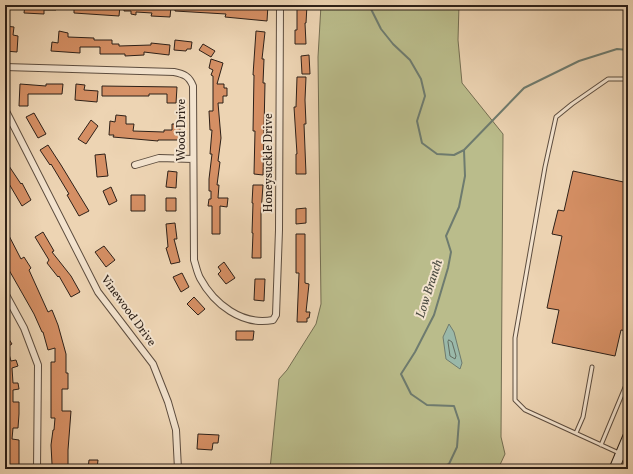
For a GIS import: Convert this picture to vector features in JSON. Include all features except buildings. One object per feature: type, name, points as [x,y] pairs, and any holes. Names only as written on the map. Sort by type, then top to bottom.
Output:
[{"type":"main road","points":[[614,469],[624,456],[628,436]]},
{"type":"street","name":"Honeysuckle Drive","points":[[273,320],[276,315],[279,230],[280,5]]},
{"type":"street","name":"Wood Drive","points":[[5,66],[174,72],[184,74],[190,79],[193,86],[194,260],[200,277],[213,297],[233,313],[256,322],[273,320]]},
{"type":"street","name":"Vinewood Drive","points":[[5,109],[98,292],[153,364],[168,402],[176,430],[178,469]]},
{"type":"street","points":[[135,165],[159,158],[193,159]]},
{"type":"street","points":[[5,293],[24,328],[38,365],[37,469]]},
{"type":"lane","points":[[624,456],[525,410],[515,400],[515,338],[545,167],[556,117],[608,79],[628,79]]},
{"type":"lane","points":[[627,172],[628,167]]},
{"type":"lane","points":[[576,433],[583,417],[592,367]]},
{"type":"lane","points":[[601,445],[626,385],[628,368]]},
{"type":"green space","points":[[321,5],[459,5],[458,40],[462,83],[503,134],[501,437],[505,454],[499,467],[489,469],[270,469],[279,379],[287,370],[316,324],[321,304],[318,57]]},
{"type":"water","points":[[449,324],[454,332],[462,363],[460,369],[446,359],[443,337]]},
{"type":"waterway","name":"Low Branch","points":[[369,5],[381,29],[393,44],[410,60],[421,79],[425,96],[417,121],[422,143],[437,154],[454,155],[464,150],[465,176],[459,207],[446,236],[451,252],[448,268],[434,315],[415,352],[401,374],[411,394],[427,405],[454,406],[459,421],[457,447],[449,464],[439,469]]},
{"type":"waterway","points":[[464,150],[524,88],[579,61],[617,49],[628,50]]}]
